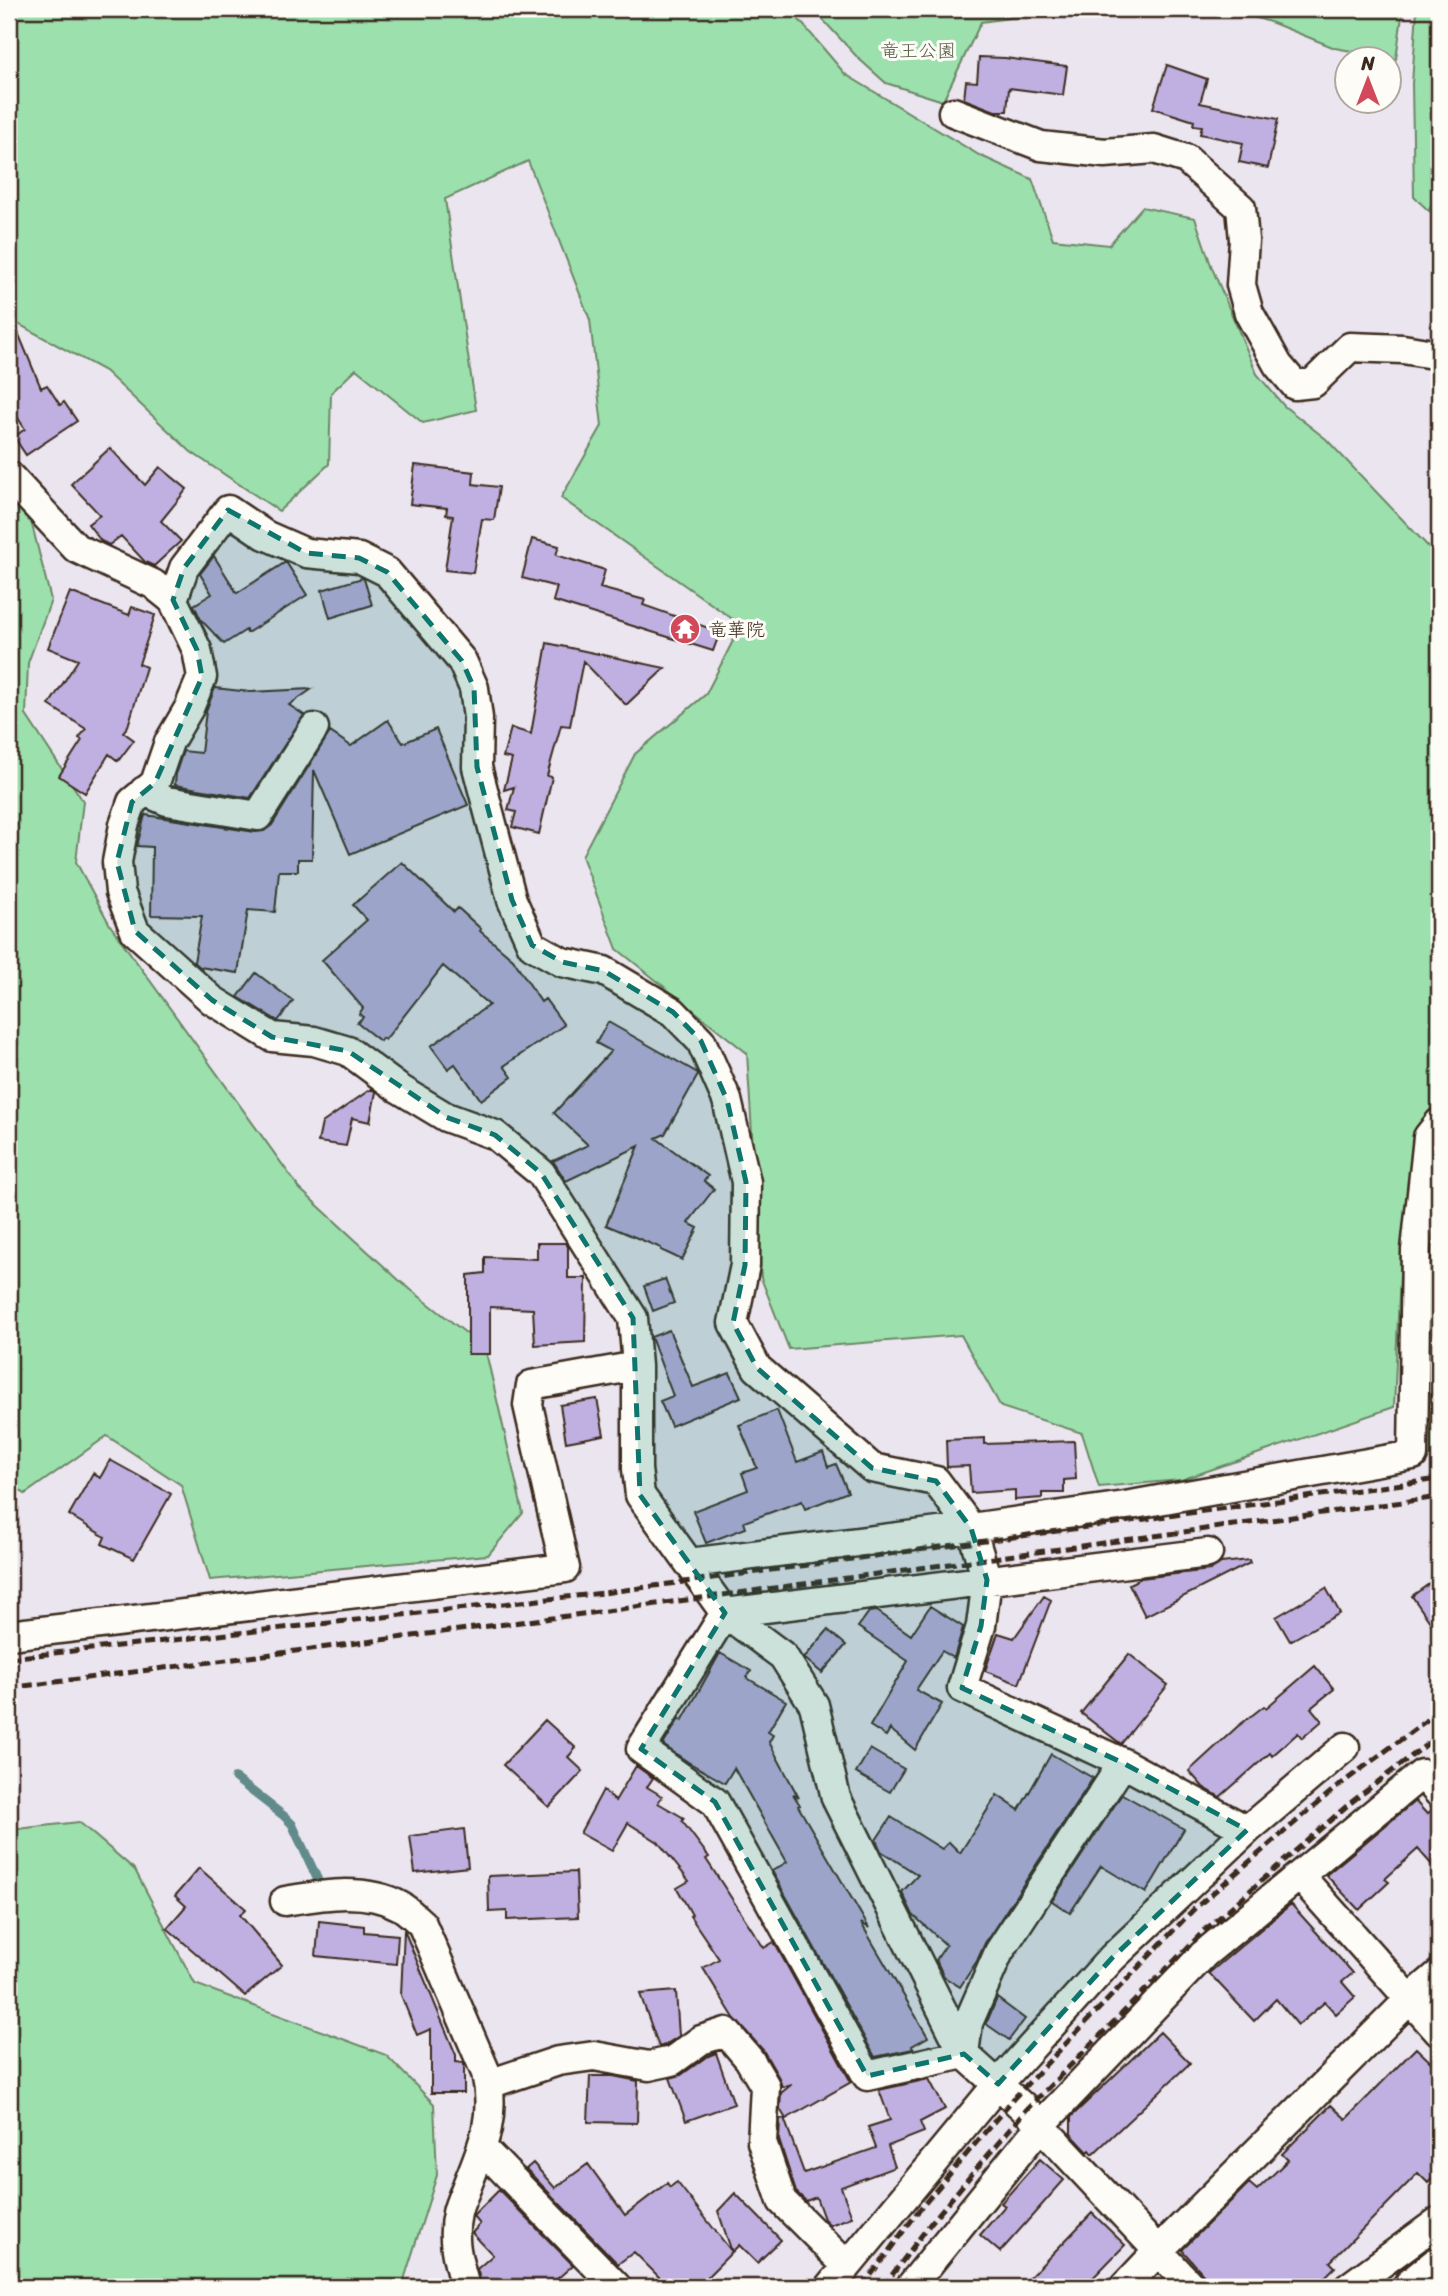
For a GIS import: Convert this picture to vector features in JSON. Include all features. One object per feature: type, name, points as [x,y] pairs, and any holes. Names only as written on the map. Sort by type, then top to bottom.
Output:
[{"type":"street","points":[[953,112],[1041,146],[1105,153],[1154,149],[1186,159],[1241,208],[1244,240],[1241,285],[1249,313],[1278,365],[1295,385],[1312,383],[1350,347],[1403,349],[1439,355]]},
{"type":"street","points":[[9,476],[76,548],[153,584],[173,600],[197,650],[202,677],[189,708],[169,742],[155,783],[132,802],[124,825],[117,862],[120,892],[135,931],[212,1000],[272,1037],[314,1041],[348,1051],[398,1088],[446,1117],[495,1135],[541,1172],[633,1318],[637,1366],[637,1469],[640,1495],[725,1613],[783,1656],[814,1705],[836,1798],[964,2054],[1041,2125],[1192,2287]]},
{"type":"street","points":[[173,600],[184,568],[228,510],[265,535],[306,553],[359,558],[387,572],[462,661],[474,688],[478,718],[477,767],[512,900],[532,945],[562,962],[604,971],[673,1012],[701,1041],[727,1100],[746,1182],[745,1265],[733,1323],[757,1368],[872,1468],[936,1480],[971,1528],[987,1580],[981,1626],[962,1688],[1123,1763],[1247,1830]]},
{"type":"street","points":[[145,791],[167,801],[258,816],[314,728]]},
{"type":"street","points":[[689,1563],[1125,1506],[1413,1455],[1416,1250],[1428,1137],[1439,1123]]},
{"type":"street","points":[[13,1627],[565,1568],[528,1405],[531,1385],[637,1366]]},
{"type":"street","points":[[725,1613],[1208,1553]]},
{"type":"street","points":[[725,1613],[641,1749],[715,1802],[867,2076],[964,2054]]},
{"type":"street","points":[[489,2084],[558,2061],[594,2056],[649,2066],[672,2061],[701,2040],[726,2032],[749,2059],[765,2086],[762,2142],[782,2201],[838,2276],[998,2084],[1112,1958],[1247,1830],[1345,1747]]},
{"type":"street","points":[[964,2054],[968,2023],[999,1952],[1123,1763]]},
{"type":"street","points":[[910,2287],[1041,2125],[1204,1954],[1422,1774],[1439,1793]]},
{"type":"street","points":[[1300,1876],[1439,2032]]},
{"type":"street","points":[[285,1901],[331,1893],[380,1898],[402,1907],[422,1924],[489,2084],[491,2106],[482,2148],[457,2212],[454,2246],[465,2287]]},
{"type":"street","points":[[1124,2287],[1439,1973]]},
{"type":"street","points":[[482,2148],[617,2287]]},
{"type":"street","points":[[1349,2287],[1439,2221]]},
{"type":"street","points":[[1413,2287],[1439,2266]]},
{"type":"highlighted area","points":[[228,510],[306,553],[359,558],[387,572],[462,661],[474,688],[477,767],[512,900],[532,945],[562,962],[604,971],[673,1012],[701,1041],[727,1100],[746,1182],[745,1265],[733,1323],[757,1368],[872,1468],[936,1481],[971,1528],[987,1580],[981,1626],[962,1688],[1123,1763],[1247,1830],[1112,1958],[998,2084],[964,2054],[867,2076],[715,1802],[641,1749],[725,1613],[640,1495],[633,1318],[541,1173],[495,1135],[446,1117],[348,1051],[272,1037],[212,1000],[135,931],[117,862],[132,802],[155,783],[202,677],[197,650],[173,600],[184,568]]},
{"type":"green space","points":[[9,9],[790,9],[845,74],[979,155],[1032,179],[1053,239],[1109,245],[1142,207],[1195,218],[1212,268],[1257,374],[1284,406],[1326,439],[1439,558],[1439,1115],[1416,1139],[1401,1251],[1394,1407],[1181,1480],[1099,1487],[1082,1433],[1001,1407],[961,1335],[789,1349],[761,1278],[747,1053],[617,949],[582,856],[635,754],[706,694],[741,625],[561,498],[602,426],[590,320],[528,161],[445,199],[476,410],[423,423],[356,369],[331,393],[329,464],[279,511],[191,452],[105,371],[9,319]]},
{"type":"green space","name":"竜王公園","points":[[813,9],[1073,9],[981,22],[943,101],[886,83],[858,58]]},
{"type":"green space","points":[[1218,9],[1403,9],[1398,46],[1332,47],[1238,12]]},
{"type":"green space","points":[[1417,9],[1439,9],[1439,182],[1429,211],[1414,197],[1412,84]]},
{"type":"green space","points":[[9,498],[31,521],[51,600],[28,663],[26,715],[83,801],[76,862],[110,925],[300,1189],[401,1282],[485,1348],[523,1513],[488,1555],[210,1580],[181,1485],[107,1436],[25,1494],[9,1482]]},
{"type":"green space","points":[[1439,1137],[1439,1454],[1425,1457],[1424,1257]]},
{"type":"green space","points":[[79,1822],[135,1870],[195,1984],[386,2055],[434,2104],[437,2175],[403,2283],[386,2287],[9,2287],[9,1830]]},
{"type":"building","points":[[979,57],[1067,66],[1063,95],[1009,88],[1007,111],[995,111],[964,99],[966,81],[977,82]]},
{"type":"building","points":[[1167,65],[1207,79],[1200,103],[1278,119],[1268,168],[1239,162],[1243,143],[1200,134],[1202,126],[1193,125],[1194,121],[1153,108]]},
{"type":"building","points":[[9,311],[41,388],[47,385],[60,405],[64,402],[77,421],[26,455],[14,437],[25,429],[9,404]]},
{"type":"building","points":[[110,448],[145,485],[160,467],[187,489],[161,521],[181,541],[154,566],[145,562],[121,536],[109,545],[101,541],[88,524],[100,515],[71,484]]},
{"type":"building","points":[[415,465],[474,472],[473,484],[499,487],[494,520],[482,519],[473,573],[445,570],[453,516],[446,515],[447,508],[410,504]]},
{"type":"building","points":[[532,539],[559,546],[556,555],[605,570],[600,588],[645,600],[643,605],[720,632],[713,651],[553,601],[557,587],[522,578]]},
{"type":"building","points":[[214,556],[237,593],[286,562],[307,595],[247,633],[246,630],[224,644],[201,620],[194,605],[212,594],[200,574]]},
{"type":"building","points":[[362,578],[372,605],[330,618],[322,590]]},
{"type":"building","points":[[70,592],[129,615],[132,607],[155,615],[139,664],[146,667],[128,726],[123,732],[134,740],[118,761],[109,754],[85,793],[59,776],[86,729],[49,705],[78,660],[48,648]]},
{"type":"building","points":[[547,643],[665,668],[626,705],[583,661],[570,726],[561,725],[547,776],[552,777],[539,834],[512,827],[516,812],[508,810],[514,787],[504,790],[512,759],[503,757],[511,728],[531,734]]},
{"type":"building","points":[[215,688],[250,692],[312,689],[289,705],[304,715],[250,798],[175,785],[183,751],[201,753],[206,711]]},
{"type":"building","points":[[388,720],[403,743],[436,729],[468,805],[350,854],[314,770],[312,859],[298,859],[298,871],[279,871],[275,912],[248,910],[238,973],[200,967],[194,962],[202,916],[151,915],[152,847],[137,846],[145,815],[255,832],[264,831],[272,825],[330,732],[351,746]]},
{"type":"building","points":[[402,862],[454,912],[458,908],[513,959],[541,1002],[545,999],[564,1025],[504,1066],[512,1077],[481,1100],[455,1064],[448,1069],[431,1046],[489,1005],[443,966],[385,1040],[382,1038],[380,1041],[357,1023],[363,1017],[359,1014],[363,1008],[322,960],[367,920],[353,905]]},
{"type":"building","points":[[256,973],[293,1001],[278,1021],[238,997]]},
{"type":"building","points":[[608,1022],[698,1075],[665,1134],[656,1138],[708,1176],[704,1181],[714,1189],[688,1223],[698,1228],[682,1260],[661,1248],[606,1225],[639,1146],[566,1181],[553,1161],[588,1145],[554,1113],[611,1051],[596,1043]]},
{"type":"building","points":[[371,1089],[376,1092],[370,1122],[352,1118],[346,1146],[318,1142],[322,1123]]},
{"type":"building","points":[[537,1243],[566,1243],[568,1278],[586,1278],[585,1342],[535,1345],[533,1309],[490,1307],[490,1354],[468,1354],[468,1275],[485,1273],[485,1257],[537,1259]]},
{"type":"building","points":[[665,1279],[674,1303],[653,1311],[644,1286]]},
{"type":"building","points":[[669,1330],[693,1387],[730,1373],[741,1397],[671,1426],[660,1401],[673,1396],[651,1337]]},
{"type":"building","points":[[597,1399],[604,1435],[566,1442],[560,1405]]},
{"type":"building","points":[[777,1410],[797,1462],[823,1452],[828,1467],[836,1464],[848,1492],[805,1509],[802,1501],[744,1522],[746,1528],[706,1543],[693,1511],[748,1490],[742,1473],[757,1468],[739,1425]]},
{"type":"building","points":[[985,1438],[985,1444],[1074,1441],[1076,1479],[1064,1480],[1064,1493],[1042,1493],[1042,1498],[1015,1500],[1015,1490],[971,1493],[969,1466],[947,1467],[946,1440]]},
{"type":"building","points":[[110,1460],[171,1494],[134,1559],[102,1544],[105,1537],[69,1515],[93,1473],[100,1478]]},
{"type":"building","points":[[1249,1560],[1250,1563],[1145,1616],[1129,1584],[1141,1578],[1210,1570],[1221,1563]]},
{"type":"building","points":[[1439,1577],[1439,1635],[1412,1596]]},
{"type":"building","points":[[1326,1588],[1340,1613],[1290,1641],[1276,1617]]},
{"type":"building","points":[[1044,1596],[1051,1600],[1019,1684],[985,1671],[998,1633],[1014,1638]]},
{"type":"building","points":[[930,1606],[963,1627],[954,1658],[942,1651],[916,1690],[942,1704],[915,1750],[890,1729],[886,1736],[870,1726],[908,1661],[858,1627],[869,1612],[877,1611],[911,1635]]},
{"type":"building","points":[[828,1630],[846,1645],[822,1673],[804,1658]]},
{"type":"building","points":[[720,1653],[751,1671],[747,1678],[786,1701],[768,1732],[773,1735],[769,1742],[799,1798],[793,1794],[800,1805],[798,1806],[869,1928],[861,1923],[928,2037],[912,2046],[913,2049],[875,2057],[772,1871],[787,1862],[734,1768],[725,1783],[663,1745],[679,1719],[682,1721]]},
{"type":"building","points":[[1129,1654],[1168,1685],[1121,1744],[1081,1713]]},
{"type":"building","points":[[1315,1666],[1334,1689],[1311,1708],[1322,1721],[1302,1738],[1298,1733],[1272,1756],[1270,1753],[1220,1797],[1203,1787],[1189,1771],[1237,1727],[1264,1706],[1266,1708]]},
{"type":"building","points":[[545,1720],[576,1748],[568,1757],[583,1771],[549,1807],[503,1765]]},
{"type":"building","points":[[870,1749],[904,1769],[890,1792],[856,1773]]},
{"type":"building","points":[[1051,1754],[1093,1778],[985,1943],[960,1987],[944,1977],[936,1960],[946,1945],[913,1915],[902,1892],[918,1875],[881,1851],[876,1840],[891,1817],[942,1849],[949,1842],[960,1853],[997,1795],[1019,1810]]},
{"type":"building","points":[[636,1766],[653,1778],[647,1787],[662,1796],[658,1803],[684,1818],[682,1821],[709,1857],[706,1859],[764,1948],[774,1942],[851,2082],[786,2119],[780,2109],[781,2093],[792,2084],[782,2087],[763,2050],[734,2018],[703,1968],[719,1959],[690,1916],[692,1915],[677,1888],[689,1881],[658,1842],[628,1823],[612,1851],[580,1833],[603,1790],[615,1801]]},
{"type":"building","points":[[1122,1794],[1184,1829],[1146,1893],[1101,1866],[1070,1913],[1052,1901]]},
{"type":"building","points":[[1415,1801],[1427,1814],[1433,1809],[1439,1809],[1439,1873],[1418,1849],[1385,1879],[1389,1882],[1359,1910],[1326,1875]]},
{"type":"building","points":[[464,1829],[468,1867],[415,1873],[410,1836]]},
{"type":"building","points":[[199,1868],[246,1909],[240,1915],[282,1965],[245,1996],[167,1928],[186,1906],[175,1896]]},
{"type":"building","points":[[576,1872],[578,1917],[507,1920],[507,1911],[489,1912],[488,1876]]},
{"type":"building","points":[[1291,1904],[1353,1973],[1342,1982],[1355,1997],[1336,2014],[1325,2002],[1298,2025],[1276,1999],[1254,2021],[1209,1973]]},
{"type":"building","points":[[319,1921],[364,1926],[364,1932],[398,1935],[396,1964],[316,1956]]},
{"type":"building","points":[[404,1930],[456,2055],[456,2062],[464,2063],[464,2093],[431,2093],[431,2029],[417,2035],[401,1995]]},
{"type":"building","points":[[676,1991],[679,2036],[659,2047],[640,1994]]},
{"type":"building","points":[[997,1998],[1025,2019],[1009,2040],[986,2024]]},
{"type":"building","points":[[1160,2032],[1190,2063],[1093,2154],[1090,2150],[1088,2152],[1071,2134],[1071,2117]]},
{"type":"building","points":[[1416,2048],[1439,2070],[1439,2171],[1428,2183],[1418,2173],[1330,2262],[1335,2267],[1315,2287],[1208,2287],[1205,2276],[1182,2250],[1249,2183],[1257,2190],[1288,2160],[1282,2154],[1331,2105],[1346,2119]]},
{"type":"building","points":[[716,2053],[734,2104],[686,2121],[670,2078],[681,2075]]},
{"type":"building","points":[[590,2076],[613,2076],[638,2081],[637,2123],[588,2122]]},
{"type":"building","points":[[929,2079],[945,2109],[920,2122],[924,2132],[888,2146],[895,2167],[841,2187],[852,2217],[830,2225],[824,2219],[816,2197],[806,2201],[796,2192],[779,2140],[780,2119],[784,2118],[804,2173],[876,2148],[868,2127],[890,2120],[879,2090]]},
{"type":"building","points":[[1040,2159],[1064,2180],[1000,2252],[980,2235],[1005,2206],[1001,2203]]},
{"type":"building","points":[[533,2163],[555,2188],[588,2164],[625,2215],[667,2183],[670,2187],[677,2182],[732,2252],[697,2287],[669,2287],[634,2252],[618,2264],[526,2169]]},
{"type":"building","points":[[499,2190],[573,2265],[548,2287],[486,2287],[481,2282],[477,2269],[493,2255],[472,2233],[480,2224],[473,2216]]},
{"type":"building","points":[[735,2193],[781,2240],[757,2263],[739,2245],[732,2252],[718,2211]]},
{"type":"building","points":[[1092,2213],[1125,2245],[1084,2287],[1042,2287],[1030,2277]]},
{"type":"waterway","points":[[235,1778],[292,1824],[322,1889]]},
{"type":"railway","points":[[9,1658],[603,1593],[1439,1479]]},
{"type":"railway","points":[[9,1688],[606,1611],[1439,1497]]},
{"type":"railway","points":[[862,2287],[920,2209],[1014,2098],[1193,1910],[1333,1790],[1439,1711]]},
{"type":"railway","points":[[883,2287],[930,2224],[1026,2110],[1205,1930],[1349,1804],[1439,1735]]},
{"type":"place","name":"竜華院","points":[[685,629]]}]
